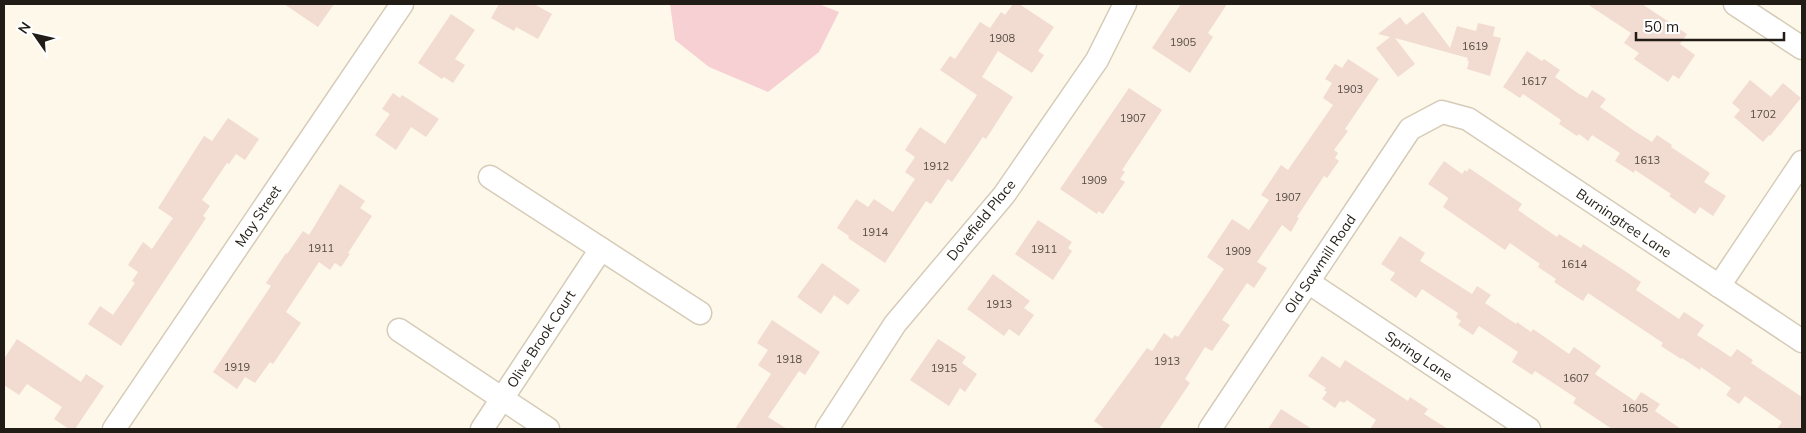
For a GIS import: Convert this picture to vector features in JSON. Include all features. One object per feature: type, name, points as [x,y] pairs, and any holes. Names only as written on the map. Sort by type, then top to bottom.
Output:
[{"type":"street","name":"May Street","points":[[114,429],[402,4]]},
{"type":"street","name":"Dovefield Place","points":[[827,429],[895,324],[1004,195],[1097,60],[1125,4]]},
{"type":"street","points":[[1735,4],[1802,48]]},
{"type":"street","name":"Old Sawmill Road","points":[[1210,429],[1410,129],[1442,112]]},
{"type":"street","name":"Burningtree Lane","points":[[1442,112],[1468,119],[1802,341]]},
{"type":"street","points":[[1719,286],[1802,162]]},
{"type":"street","points":[[490,178],[700,313]]},
{"type":"street","name":"Olive Brook Court","points":[[482,429],[601,249]]},
{"type":"street","name":"Spring Lane","points":[[1308,282],[1529,429]]},
{"type":"street","points":[[399,330],[548,429]]},
{"type":"shaded area","points":[[670,4],[819,4],[839,12],[819,52],[768,92],[709,67],[675,40]]},
{"type":"building","points":[[284,4],[334,4],[318,27]]},
{"type":"building","points":[[499,4],[534,4],[552,14],[538,39],[516,27],[514,31],[491,18]]},
{"type":"building","points":[[1013,4],[1019,4],[1054,27],[1038,51],[1044,55],[1032,73],[998,51],[982,77],[1013,97],[986,139],[983,137],[952,182],[948,179],[931,204],[926,201],[885,263],[848,238],[849,236],[837,228],[856,199],[868,207],[874,199],[893,212],[915,179],[905,172],[915,157],[905,150],[920,127],[945,144],[977,95],[940,70],[950,56],[955,59],[980,22],[990,28],[1001,12],[1005,15]]},
{"type":"building","points":[[1181,4],[1227,4],[1208,33],[1213,37],[1190,73],[1152,48]]},
{"type":"building","points":[[1587,4],[1642,4],[1687,34],[1680,44],[1695,55],[1679,79],[1673,75],[1668,82],[1634,59],[1639,53],[1624,43],[1631,33]]},
{"type":"building","points":[[1423,12],[1450,48],[1457,26],[1476,31],[1478,23],[1495,27],[1493,36],[1501,38],[1490,76],[1467,69],[1468,58],[1395,38],[1415,64],[1398,77],[1376,48],[1390,37],[1378,34],[1400,17],[1406,25]]},
{"type":"building","points":[[451,14],[475,30],[455,59],[465,65],[453,83],[444,77],[442,79],[418,63]]},
{"type":"building","points":[[1527,51],[1542,61],[1544,59],[1560,70],[1555,77],[1579,94],[1587,98],[1592,90],[1606,99],[1600,107],[1633,130],[1652,142],[1657,135],[1672,145],[1671,147],[1710,173],[1704,182],[1726,196],[1713,216],[1700,207],[1695,214],[1669,196],[1671,194],[1635,170],[1634,173],[1615,161],[1620,153],[1592,135],[1588,141],[1579,134],[1577,136],[1559,124],[1561,120],[1523,94],[1520,98],[1503,87]]},
{"type":"building","points":[[1348,59],[1379,79],[1345,129],[1348,131],[1334,150],[1338,153],[1335,158],[1339,161],[1327,178],[1324,176],[1297,217],[1299,218],[1291,232],[1282,225],[1257,262],[1267,268],[1254,288],[1247,283],[1222,320],[1230,325],[1212,351],[1205,347],[1185,379],[1190,383],[1159,429],[1105,429],[1094,421],[1147,348],[1152,351],[1164,333],[1172,339],[1175,335],[1178,337],[1224,269],[1207,257],[1232,219],[1249,230],[1269,200],[1261,195],[1281,165],[1288,170],[1333,105],[1323,98],[1332,83],[1325,79],[1335,64],[1342,68]]},
{"type":"building","points":[[1750,80],[1771,97],[1783,83],[1801,98],[1763,142],[1734,117],[1740,110],[1732,103]]},
{"type":"building","points":[[1129,88],[1162,110],[1122,170],[1125,172],[1120,179],[1125,182],[1103,214],[1098,211],[1097,214],[1060,189]]},
{"type":"building","points":[[393,93],[400,98],[402,95],[439,119],[426,137],[411,127],[396,150],[375,135],[390,114],[382,109]]},
{"type":"building","points":[[228,118],[259,139],[245,160],[236,154],[229,164],[227,163],[202,200],[210,206],[203,216],[206,218],[121,346],[88,324],[100,306],[113,315],[135,283],[132,281],[138,272],[128,265],[143,242],[152,249],[173,218],[158,208],[204,136],[212,141]]},
{"type":"building","points":[[1444,161],[1462,174],[1465,170],[1467,172],[1469,168],[1522,204],[1518,210],[1557,237],[1559,234],[1581,248],[1583,244],[1625,271],[1641,282],[1636,290],[1679,319],[1684,312],[1704,325],[1697,335],[1731,357],[1737,349],[1753,360],[1751,363],[1802,397],[1802,429],[1777,429],[1782,422],[1745,396],[1739,404],[1726,395],[1731,388],[1701,367],[1700,370],[1661,346],[1663,343],[1588,293],[1583,301],[1554,282],[1556,279],[1538,267],[1540,264],[1510,243],[1505,250],[1443,207],[1448,199],[1447,197],[1428,184]]},
{"type":"building","points":[[340,184],[365,201],[360,208],[372,216],[341,267],[335,263],[330,270],[319,262],[286,312],[301,323],[273,364],[270,362],[255,383],[245,377],[237,389],[213,372],[271,286],[266,283],[286,253],[303,231],[309,235]]},
{"type":"building","points":[[1038,220],[1072,242],[1068,248],[1072,251],[1053,280],[1015,254]]},
{"type":"building","points":[[1400,236],[1425,253],[1420,261],[1472,294],[1477,286],[1491,295],[1485,303],[1516,324],[1517,322],[1531,332],[1533,329],[1569,354],[1574,347],[1601,366],[1595,374],[1635,401],[1641,392],[1660,404],[1655,411],[1681,429],[1612,429],[1573,403],[1576,398],[1535,371],[1532,375],[1512,362],[1518,352],[1479,326],[1473,335],[1458,325],[1461,321],[1456,317],[1458,313],[1422,289],[1416,298],[1390,280],[1395,273],[1381,264]]},
{"type":"building","points":[[822,263],[860,290],[848,305],[834,295],[821,314],[797,297]]},
{"type":"building","points":[[993,274],[1030,301],[1024,308],[1034,315],[1019,336],[1009,329],[1004,336],[967,309]]},
{"type":"building","points":[[772,320],[820,352],[805,375],[799,371],[768,417],[787,429],[735,429],[771,374],[758,365],[768,350],[757,343]]},
{"type":"building","points":[[17,339],[81,382],[86,374],[104,386],[75,429],[69,429],[54,419],[62,407],[27,384],[19,395],[4,385],[4,359]]},
{"type":"building","points":[[938,339],[966,357],[962,363],[977,374],[965,392],[960,388],[949,406],[910,380]]},
{"type":"building","points":[[1322,356],[1340,368],[1345,360],[1408,401],[1410,397],[1428,409],[1424,414],[1448,429],[1370,429],[1376,420],[1347,400],[1344,403],[1340,401],[1335,408],[1322,399],[1327,392],[1324,390],[1326,388],[1308,376]]},
{"type":"building","points":[[1281,409],[1312,429],[1268,429]]}]
